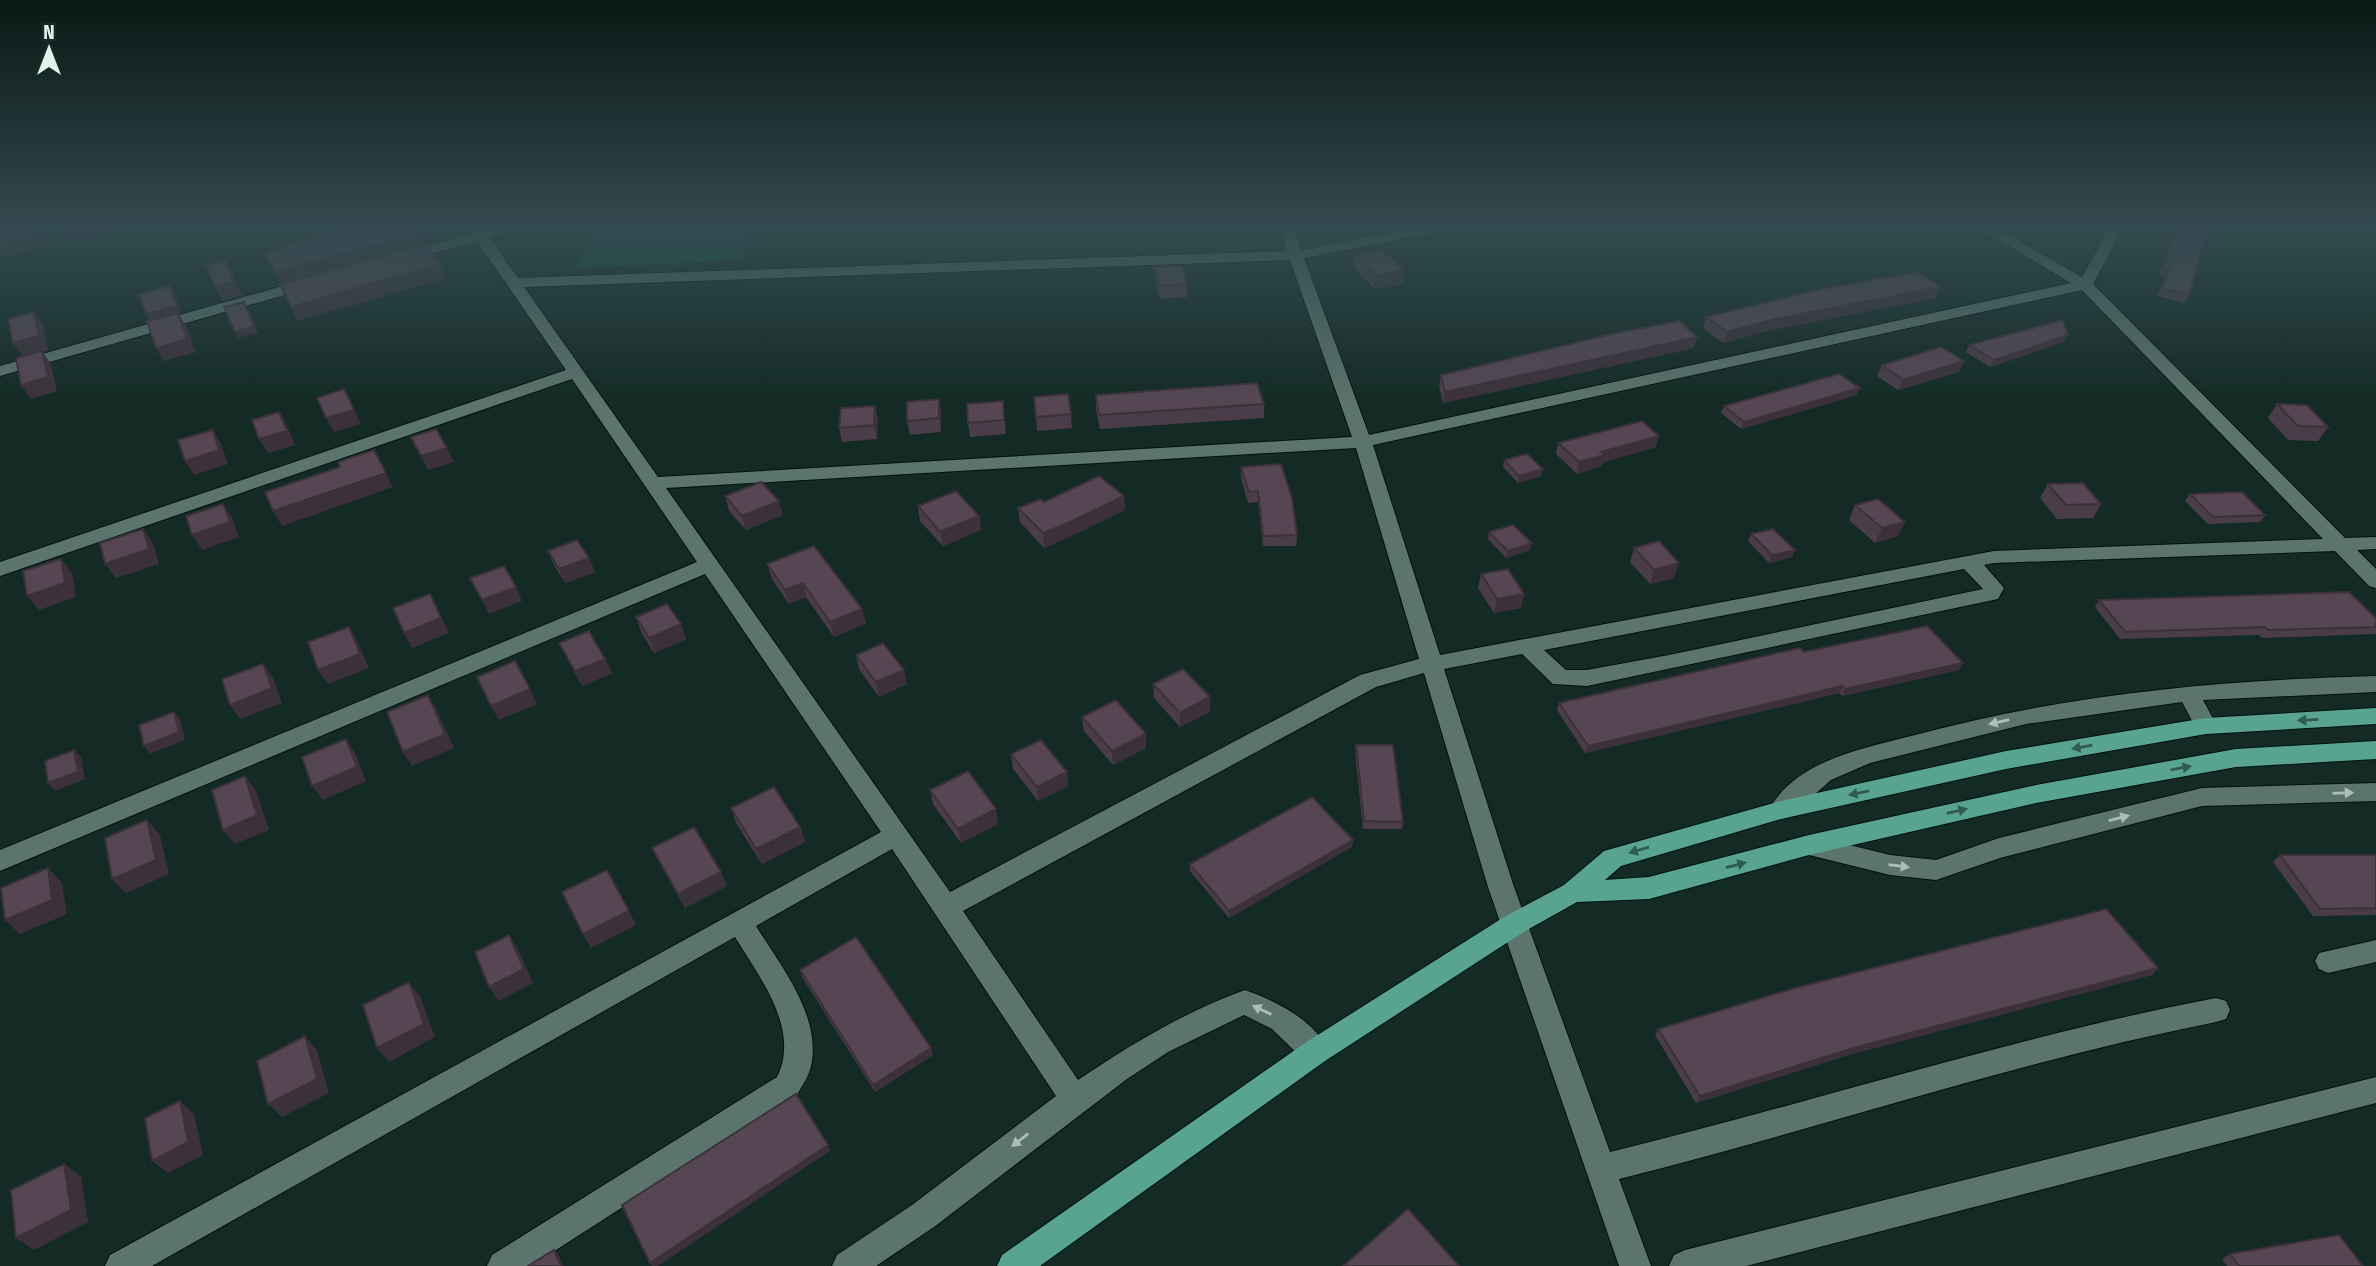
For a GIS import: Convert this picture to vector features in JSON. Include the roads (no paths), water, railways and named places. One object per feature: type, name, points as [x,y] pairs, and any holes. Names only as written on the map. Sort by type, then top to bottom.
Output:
[{"type":"main road","points":[[1013,1266],[1315,1052],[1513,925],[1573,892],[1614,858],[1781,810],[2007,760],[2206,726],[2376,716]]},
{"type":"main road","points":[[1573,892],[1649,888],[1809,845],[2036,794],[2236,758],[2376,750]]},
{"type":"street","points":[[0,371],[302,286]]},
{"type":"street","points":[[513,286],[946,907],[1074,1098]]},
{"type":"street","points":[[1307,286],[1363,442],[1513,925],[1635,1266]]},
{"type":"street","points":[[650,483],[1363,442],[2080,286]]},
{"type":"street","points":[[2086,286],[2376,581]]},
{"type":"street","points":[[0,569],[574,373]]},
{"type":"street","points":[[946,907],[1368,681],[1433,663],[1994,556],[2376,543]]},
{"type":"street","points":[[1527,646],[1562,678],[1587,678],[1669,663],[1991,594],[1994,588],[1968,561]]},
{"type":"street","points":[[0,861],[708,565]]},
{"type":"street","points":[[1781,810],[1811,781],[1833,767],[1946,734],[2120,699],[2376,684]]},
{"type":"street","points":[[2188,693],[2206,726]]},
{"type":"street","points":[[1809,845],[1891,865],[1936,870],[1999,848],[2202,797],[2376,792]]},
{"type":"street","points":[[121,1266],[896,835]]},
{"type":"street","points":[[503,1266],[787,1086],[797,1073],[801,1057],[799,1031],[740,922]]},
{"type":"street","points":[[2328,961],[2376,951]]},
{"type":"street","points":[[848,1266],[923,1216],[1074,1098],[1204,1017],[1245,1002],[1282,1020],[1315,1052]]},
{"type":"street","points":[[1601,1169],[1763,1128],[2112,1030],[2216,1010]]},
{"type":"street","points":[[1685,1266],[2376,1090]]}]
